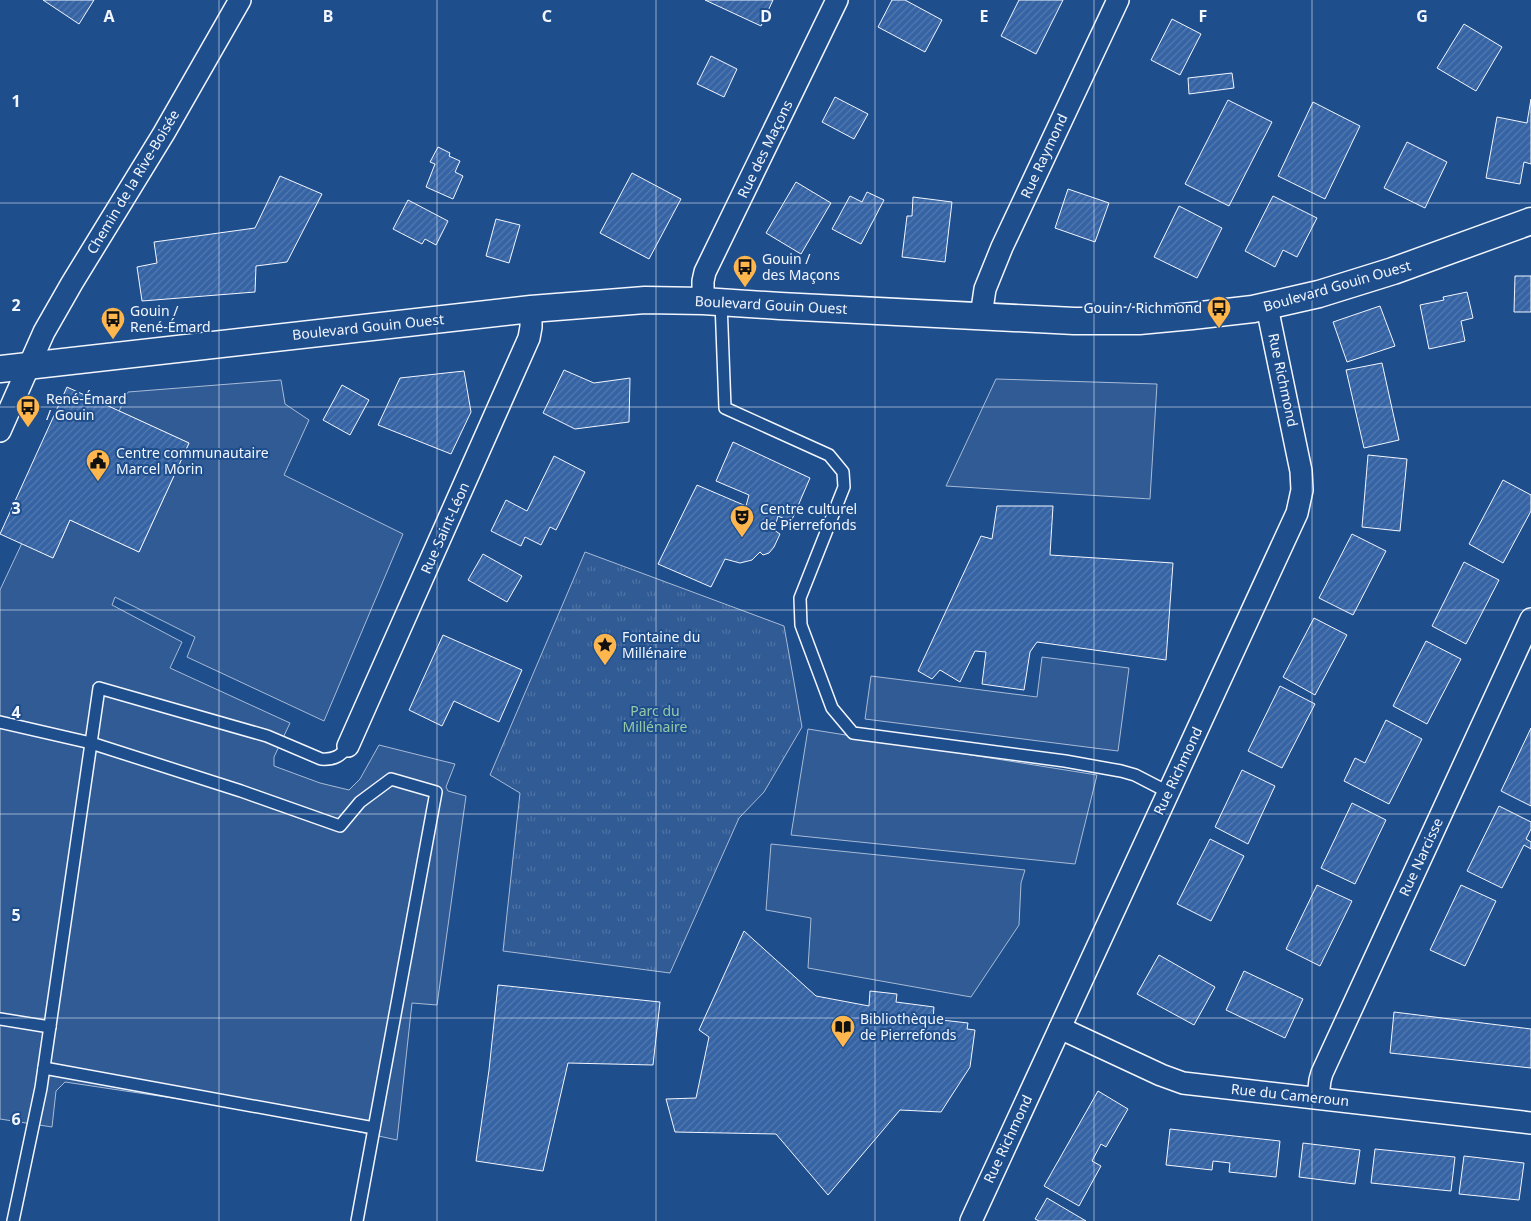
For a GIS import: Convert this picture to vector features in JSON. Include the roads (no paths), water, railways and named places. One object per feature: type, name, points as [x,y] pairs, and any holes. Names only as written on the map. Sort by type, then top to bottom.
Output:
[{"type":"street","name":"Chemin de la Rive-Boisée","points":[[0,431],[44,332],[164,133],[240,0]]},
{"type":"street","name":"Rue des Maçons","points":[[712,301],[703,281],[705,272],[836,0]]},
{"type":"street","name":"Rue Raymond","points":[[981,316],[985,289],[1002,247],[1118,0]]},
{"type":"street","name":"Boulevard Gouin Ouest","points":[[0,369],[532,309],[626,301],[712,301],[1116,322],[1238,312],[1267,307],[1376,277],[1531,221]]},
{"type":"street","name":"Rue Richmond","points":[[971,1221],[1286,539],[1300,502],[1302,481],[1299,456],[1267,307]]},
{"type":"street","name":"Rue Saint-Léon","points":[[348,746],[529,338],[532,309]]},
{"type":"street","name":"Rue Narcisse","points":[[1318,1097],[1322,1073],[1531,619]]},
{"type":"street","name":"Rue du Cameroun","points":[[1060,1028],[1161,1075],[1183,1083],[1531,1122]]},
{"type":"lane","points":[[712,301],[725,408],[829,455],[843,472],[844,487],[800,598],[801,625],[832,708],[852,733],[1065,761],[1121,771],[1135,775],[1168,792]]},
{"type":"lane","points":[[13,1221],[44,1068],[99,688],[267,736],[321,759],[337,758],[348,746]]},
{"type":"lane","points":[[0,722],[90,743],[242,791],[340,826],[360,802],[391,778],[436,792],[357,1221]]},
{"type":"lane","points":[[0,1019],[50,1028]]},
{"type":"lane","points":[[44,1068],[374,1128]]},
{"type":"place","name":"Gouin / des Maçons","points":[[745,288]]},
{"type":"place","name":"Gouin / Richmond","points":[[1219,329]]},
{"type":"place","name":"Gouin / René-Émard","points":[[113,340]]},
{"type":"place","name":"René-Émard / Gouin","points":[[28,428]]},
{"type":"place","name":"Centre communautaire Marcel Morin","points":[[98,482]]},
{"type":"place","name":"Centre culturel de Pierrefonds","points":[[742,538]]},
{"type":"place","name":"Fontaine du Millénaire","points":[[605,666]]},
{"type":"place","name":"Bibliothèque de Pierrefonds","points":[[843,1048]]},
{"type":"park label","name":"Parc du Millénaire","points":[[655,720]]}]
